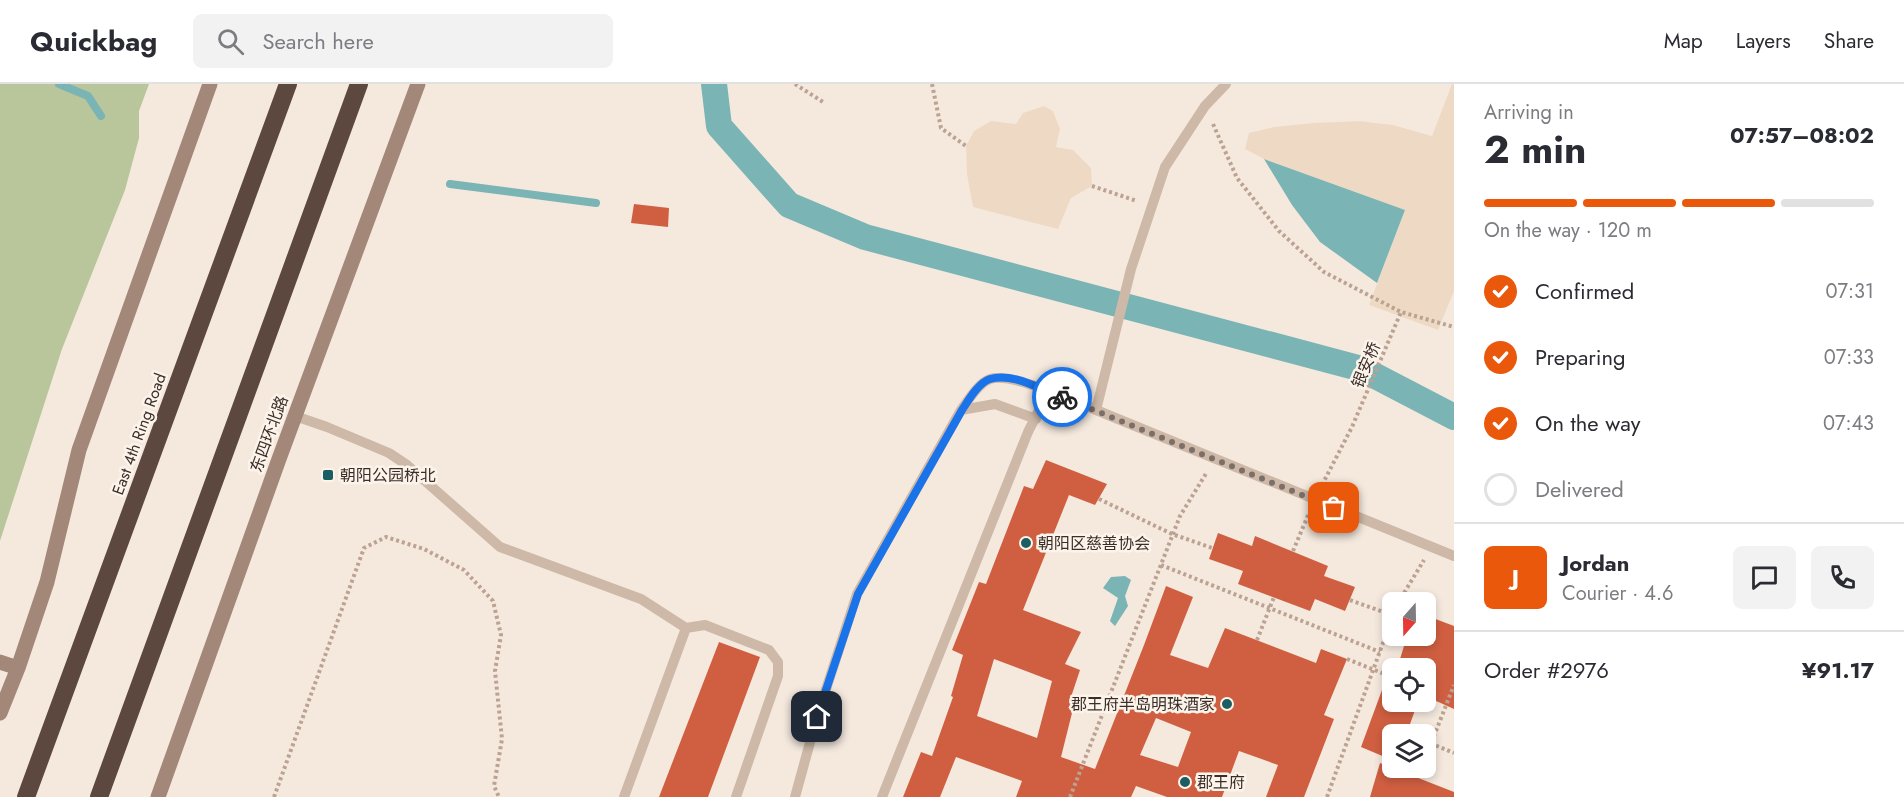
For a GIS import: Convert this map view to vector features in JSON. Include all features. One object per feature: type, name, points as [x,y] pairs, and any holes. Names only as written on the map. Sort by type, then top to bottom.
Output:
[{"type":"highway","name":"East 4th Ring Road","points":[[26,797],[288,84]]},
{"type":"highway","points":[[99,797],[359,84]]},
{"type":"street","points":[[0,713],[48,582],[79,450],[210,84]]},
{"type":"street","name":"东四环北路","points":[[158,797],[295,416],[418,84]]},
{"type":"street","points":[[0,662],[18,668]]},
{"type":"lane","points":[[1096,410],[1131,269],[1165,167],[1205,106],[1226,84]]},
{"type":"lane","points":[[795,797],[817,717],[858,594],[962,410],[977,390],[989,379],[1012,379],[1096,410],[1454,556]]},
{"type":"lane","points":[[882,797],[1028,432],[1048,392]]},
{"type":"lane","points":[[962,410],[995,404],[1036,419]]},
{"type":"lane","points":[[295,416],[389,453],[407,465],[500,547],[641,599],[686,628],[705,625],[769,650],[778,662],[778,676],[736,797]]},
{"type":"lane","points":[[624,797],[686,628]]},
{"type":"path","points":[[795,84],[823,102]]},
{"type":"path","points":[[932,84],[941,128],[966,146]]},
{"type":"path","points":[[1205,106],[1237,178],[1279,231],[1324,272],[1401,312],[1454,327]]},
{"type":"path","points":[[1092,186],[1152,206]]},
{"type":"path","name":"银安桥","points":[[1352,427],[1401,312]]},
{"type":"path","points":[[1070,797],[1172,534],[1180,516],[1215,459]]},
{"type":"path","points":[[1099,499],[1172,534],[1212,548]]},
{"type":"path","points":[[274,797],[364,548],[386,537],[424,549],[464,570],[493,601],[501,635],[495,671],[502,739],[494,786],[499,797]]},
{"type":"path","points":[[1405,592],[1432,547]]},
{"type":"path","points":[[1161,565],[1380,652]]},
{"type":"path","points":[[1257,640],[1274,597]]},
{"type":"path","points":[[1350,600],[1382,613]]},
{"type":"path","points":[[1327,797],[1382,646]]},
{"type":"path","points":[[1347,659],[1382,673]]},
{"type":"path","points":[[1436,729],[1454,685]]},
{"type":"path","points":[[1436,746],[1454,753]]},
{"type":"green space","points":[[0,84],[149,84],[139,111],[139,138],[125,190],[62,349],[0,541]]},
{"type":"shaded area","points":[[1452,84],[1454,84],[1454,291],[1438,330],[1369,305],[1405,210],[1264,159],[1245,149],[1249,133],[1274,127],[1313,123],[1359,121],[1393,125],[1432,136]]},
{"type":"shaded area","points":[[1044,106],[1053,111],[1060,129],[1056,147],[1073,150],[1091,168],[1092,186],[1071,198],[1058,229],[973,207],[967,174],[966,146],[974,131],[991,121],[1016,124],[1023,113]]},
{"type":"water","points":[[1264,159],[1405,210],[1377,283],[1320,242],[1292,205]]},
{"type":"water","points":[[1125,576],[1131,580],[1125,596],[1128,606],[1115,626],[1110,621],[1118,598],[1103,588],[1111,577]]},
{"type":"building","points":[[634,204],[669,208],[668,227],[631,223]]},
{"type":"building","points":[[1046,460],[1107,484],[1095,505],[1069,495],[1023,610],[1081,632],[1065,664],[1080,670],[1069,703],[1074,705],[1061,757],[1095,769],[1166,586],[1193,597],[1170,655],[1208,668],[1225,628],[1316,663],[1321,649],[1347,659],[1324,715],[1334,719],[1304,797],[1266,797],[1278,765],[1239,751],[1222,797],[1167,797],[1136,786],[1131,797],[1016,797],[1022,781],[956,757],[940,797],[903,797],[921,752],[932,756],[953,697],[951,696],[963,655],[952,650],[979,582],[986,584],[1024,486],[1033,489]],"holes":[[[994,659],[1052,681],[1037,738],[977,716]],[[1156,718],[1191,732],[1178,767],[1140,755]]]},
{"type":"building","points":[[1218,533],[1252,546],[1255,536],[1328,566],[1324,576],[1355,587],[1345,611],[1315,599],[1310,611],[1238,584],[1243,571],[1209,559]]},
{"type":"building","points":[[1436,619],[1454,626],[1454,709],[1436,701],[1436,658],[1400,658],[1404,646],[1436,646]]},
{"type":"building","points":[[719,642],[760,657],[708,797],[659,797]]},
{"type":"building","points":[[1382,690],[1382,712],[1414,712],[1410,724],[1382,724],[1382,756],[1361,747]]},
{"type":"building","points":[[1380,763],[1382,764],[1382,778],[1418,778],[1454,792],[1454,797],[1370,797]]},
{"type":"waterway","points":[[59,84],[88,96],[101,116]]},
{"type":"waterway","points":[[714,84],[719,126],[789,205],[865,237],[1362,369],[1454,417]]},
{"type":"waterway","points":[[450,184],[596,203]]},
{"type":"way so far","points":[[1062,397],[1334,508]]},
{"type":"place","name":"朝阳公园桥北","points":[[328,475]]},
{"type":"place","name":"朝阳区慈善协会","points":[[1026,543]]},
{"type":"place","name":"郡王府半岛明珠酒家","points":[[1227,704]]},
{"type":"place","name":"郡王府","points":[[1185,782]]},
{"type":"route","points":[[817,717],[858,594],[962,410],[977,390],[989,379],[1012,379],[1062,397]]}]
